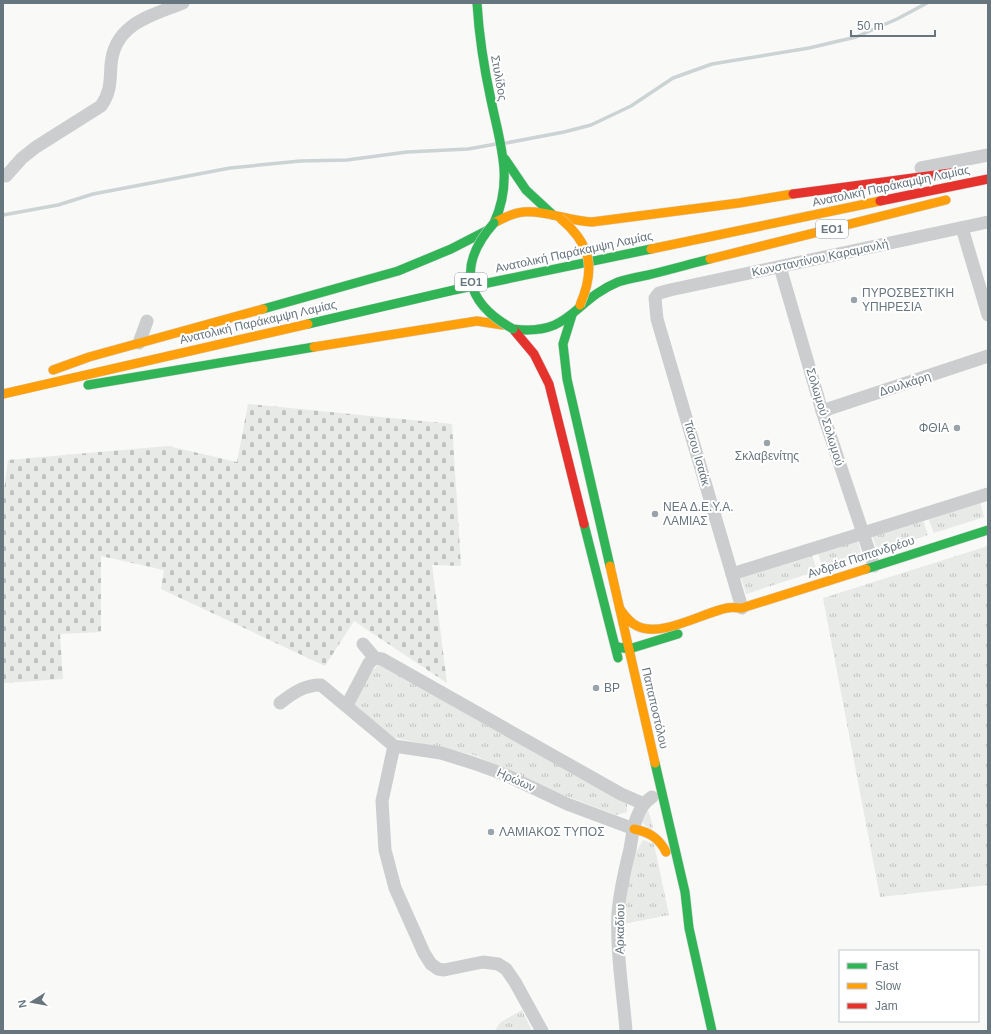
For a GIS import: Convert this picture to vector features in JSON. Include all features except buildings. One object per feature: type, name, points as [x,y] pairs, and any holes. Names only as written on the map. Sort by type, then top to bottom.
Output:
[{"type":"main road","name":"Στυλίδος","points":[[477,3],[480,37],[506,177],[502,207],[494,223]]},
{"type":"main road","name":"Στυλίδος","points":[[503,156],[527,192],[537,203],[556,217]]},
{"type":"main road","name":"ΕΟ1","points":[[556,217],[571,227],[580,238],[588,258],[590,279],[587,292],[580,305],[572,315],[559,324],[544,330],[529,332],[513,329],[503,325],[484,309],[477,299],[471,282],[470,264],[473,252],[486,230],[494,223],[517,212],[530,211],[579,222],[592,222],[739,203],[802,192],[965,171]]},
{"type":"main road","name":"Ανατολική Παράκαμψη Λαμίας","points":[[3,393],[446,291],[988,178]]},
{"type":"main road","points":[[979,191],[988,188]]},
{"type":"main road","name":"ΕΟ1","points":[[580,305],[606,288],[635,278],[685,267],[956,197]]},
{"type":"main road","points":[[3,393],[41,375],[89,357],[398,271],[451,249],[486,230]]},
{"type":"main road","name":"Παπαποστόλου","points":[[572,315],[563,344],[566,379],[629,649],[653,797],[685,892],[689,928],[712,1031]]},
{"type":"main road","points":[[3,393],[102,383],[454,324],[477,321],[503,325]]},
{"type":"main road","name":"Παπαποστόλου","points":[[513,329],[534,352],[544,368],[621,669]]},
{"type":"main road","name":"Ανδρέα Παπανδρέου","points":[[620,608],[630,621],[636,625],[652,629],[671,626],[727,608],[742,608],[988,530]]},
{"type":"main road","name":"Ανδρέα Παπανδρέου","points":[[731,618],[742,608]]},
{"type":"main road","points":[[616,647],[629,649],[687,632]]},
{"type":"main road","name":"Παπαποστόλου","points":[[659,824],[677,894],[689,928]]},
{"type":"main road","points":[[634,829],[648,832],[657,837],[666,852]]},
{"type":"street","points":[[6,176],[32,150],[101,106],[107,98],[111,84],[114,50],[120,37],[147,17],[183,3]]},
{"type":"street","points":[[802,192],[988,154]]},
{"type":"street","name":"Κωνσταντίνου Καραμανλή","points":[[655,298],[659,293],[988,222]]},
{"type":"street","points":[[962,228],[988,315]]},
{"type":"street","name":"Σολωμού Σολωμού","points":[[780,267],[822,411],[874,566]]},
{"type":"street","name":"Τάσου Ισαάκ","points":[[655,298],[657,319],[742,608]]},
{"type":"street","points":[[139,343],[147,322]]},
{"type":"street","name":"Δουλκάρη","points":[[822,411],[988,356]]},
{"type":"street","points":[[732,574],[862,532],[988,494]]},
{"type":"street","points":[[363,644],[375,658],[382,659],[414,676],[621,794],[653,797]]},
{"type":"street","points":[[347,705],[369,664],[375,658]]},
{"type":"street","points":[[280,703],[295,691],[311,685],[321,685],[347,705],[394,746],[382,801],[385,850],[395,888],[424,953],[431,964],[438,969],[444,970],[483,962],[498,964],[506,969],[515,982],[542,1031]]},
{"type":"street","name":"Ηρώων","points":[[394,746],[441,753],[473,763],[506,775],[573,806],[634,829]]},
{"type":"street","name":"Αρκαδίου","points":[[626,1031],[619,948],[618,911],[638,814],[653,797]]},
{"type":"green space","points":[[248,404],[452,424],[461,566],[432,565],[447,683],[354,621],[325,666],[161,589],[164,570],[101,556],[101,632],[60,634],[63,679],[3,683],[3,498],[8,460],[168,446],[237,462]]},
{"type":"green space","points":[[980,502],[984,517],[934,533],[928,518]]},
{"type":"green space","points":[[923,520],[928,535],[878,552],[872,536]]},
{"type":"green space","points":[[858,541],[862,556],[823,569],[818,553]]},
{"type":"green space","points":[[988,546],[988,885],[880,897],[823,598]]},
{"type":"green space","points":[[812,555],[817,571],[746,594],[741,578]]},
{"type":"green space","points":[[379,664],[413,682],[473,718],[627,801],[627,812],[616,815],[558,793],[474,755],[395,738],[376,725],[352,703],[366,677]]},
{"type":"green space","points":[[645,808],[648,810],[653,827],[651,830],[638,819]]},
{"type":"green space","points":[[643,840],[654,844],[669,915],[623,924],[622,914],[635,854]]},
{"type":"green space","points":[[522,1010],[532,1031],[495,1030],[501,1022]]},
{"type":"waterway","points":[[506,143],[564,132],[591,125],[631,106],[673,78],[712,64],[809,48],[856,37],[897,19],[927,3]]},
{"type":"waterway","points":[[3,215],[58,205],[93,194],[230,168],[300,161],[347,160],[407,152],[468,149],[496,144]]},
{"type":"traffic: fast","points":[[477,3],[484,64],[503,162],[503,192],[500,207],[494,223]]},
{"type":"traffic: fast","points":[[505,159],[526,190],[553,215]]},
{"type":"traffic: fast","points":[[494,223],[474,253],[471,268],[471,282],[476,295],[484,307],[513,329]]},
{"type":"traffic: fast","points":[[263,309],[398,271],[451,249],[486,231]]},
{"type":"traffic: fast","points":[[308,324],[454,290],[651,249]]},
{"type":"traffic: fast","points":[[513,329],[533,330],[548,327],[560,322],[590,298],[618,282],[710,259]]},
{"type":"traffic: fast","points":[[572,315],[563,344],[567,379],[610,566]]},
{"type":"traffic: fast","points":[[88,385],[314,347]]},
{"type":"traffic: fast","points":[[584,524],[618,658]]},
{"type":"traffic: fast","points":[[866,569],[988,530]]},
{"type":"traffic: fast","points":[[618,647],[629,649],[678,634]]},
{"type":"traffic: fast","points":[[655,763],[685,892],[689,928],[712,1031]]},
{"type":"traffic: slow","points":[[494,223],[516,213],[523,212],[548,214],[592,222],[739,203],[793,194]]},
{"type":"traffic: slow","points":[[710,259],[946,200]]},
{"type":"traffic: slow","points":[[651,249],[880,201]]},
{"type":"traffic: slow","points":[[560,218],[578,237],[588,257],[588,279],[580,305]]},
{"type":"traffic: slow","points":[[53,370],[89,357],[263,309]]},
{"type":"traffic: slow","points":[[314,347],[477,321],[503,325]]},
{"type":"traffic: slow","points":[[3,394],[308,324]]},
{"type":"traffic: slow","points":[[610,566],[655,763]]},
{"type":"traffic: slow","points":[[620,609],[629,621],[637,626],[647,629],[658,629],[669,627],[727,608],[742,608],[866,569]]},
{"type":"traffic: slow","points":[[634,829],[653,836],[657,839],[666,852]]},
{"type":"traffic: jam","points":[[793,194],[958,172]]},
{"type":"traffic: jam","points":[[880,201],[988,179]]},
{"type":"traffic: jam","points":[[513,329],[534,354],[549,384],[584,524]]},
{"type":"place","name":"ΠΥΡΟΣΒΕΣΤΙΚΗ ΥΠΗΡΕΣΙΑ","points":[[854,300]]},
{"type":"place","name":"ΦΘΙΑ","points":[[957,428]]},
{"type":"place","name":"Σκλαβενίτης","points":[[767,443]]},
{"type":"place","name":"ΝΕΑ Δ.Ε.Υ.Α. ΛΑΜΙΑΣ","points":[[655,514]]},
{"type":"place","name":"BP","points":[[596,688]]},
{"type":"place","name":"ΛΑΜΙΑΚΟΣ ΤΥΠΟΣ","points":[[491,832]]}]
